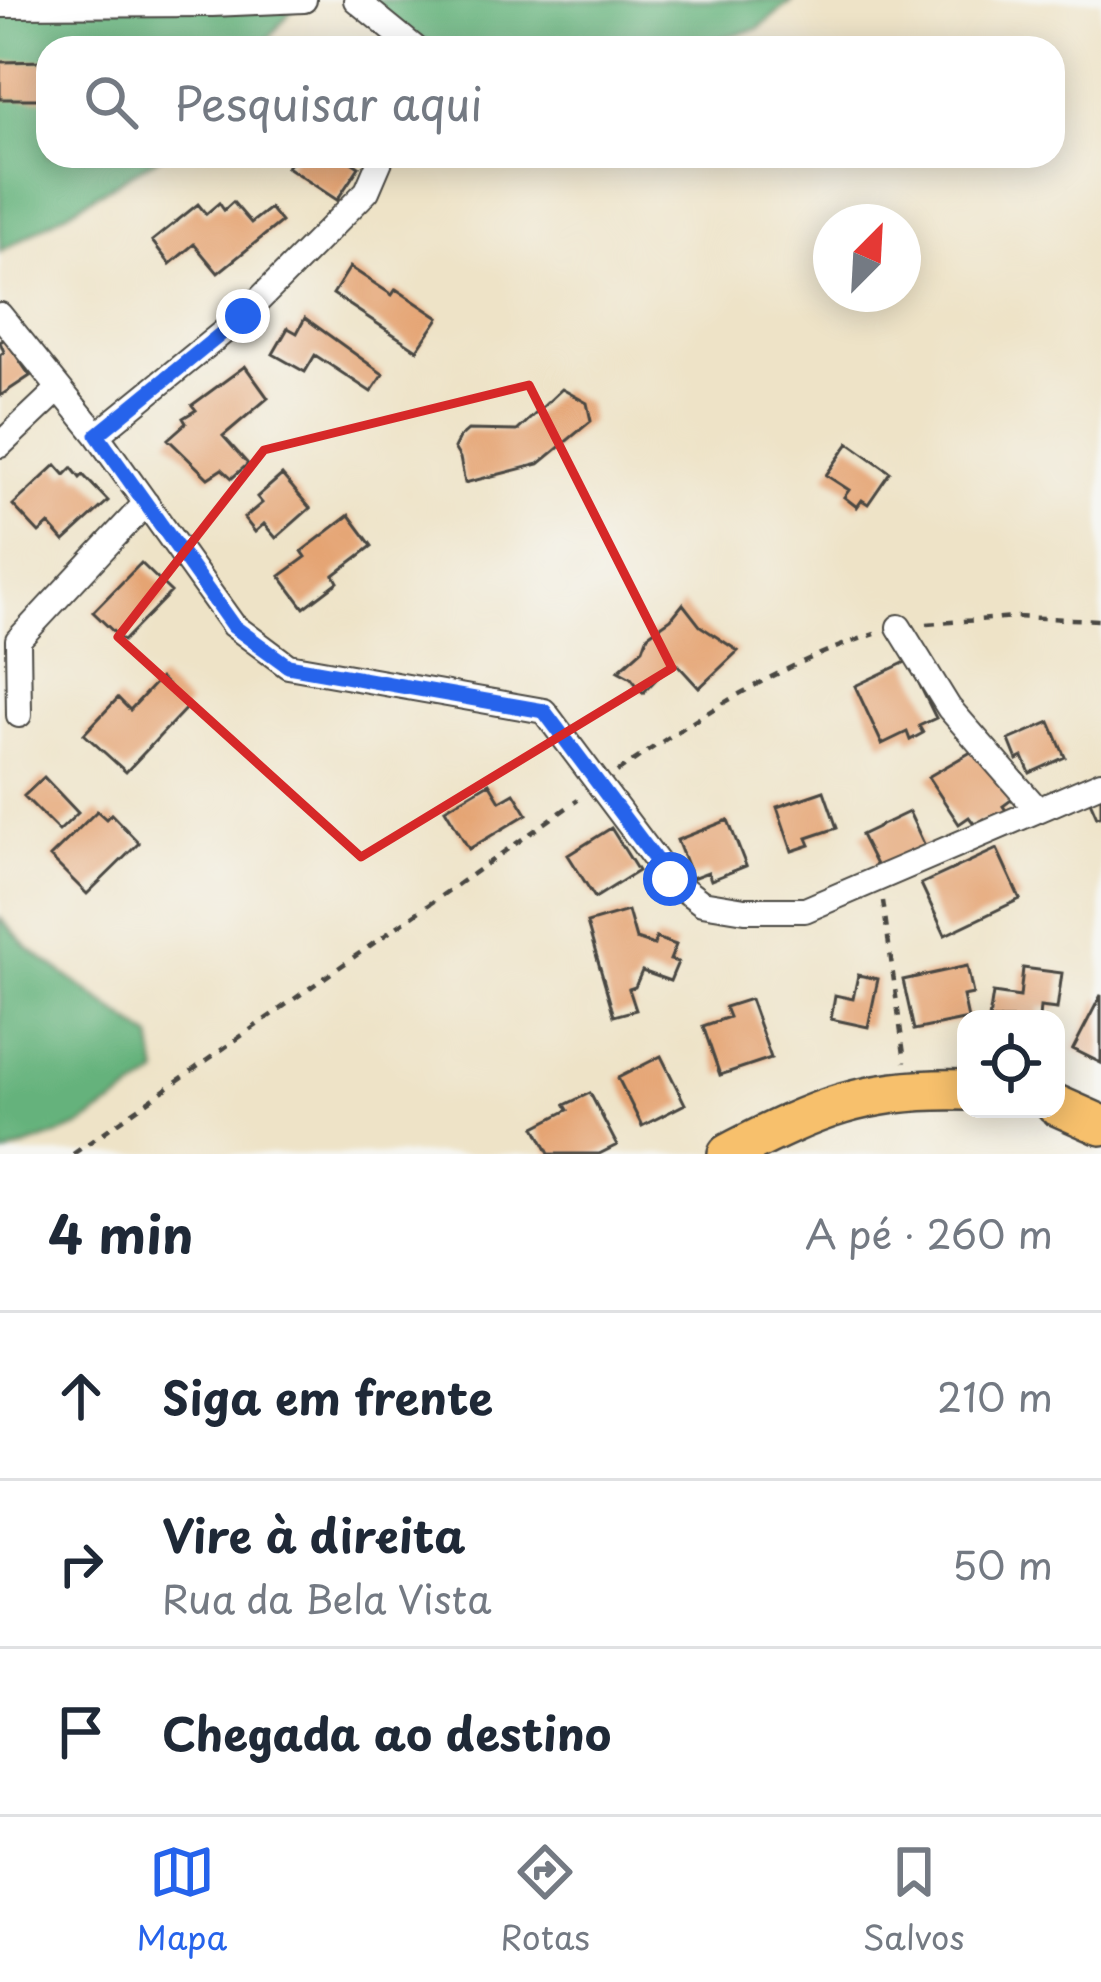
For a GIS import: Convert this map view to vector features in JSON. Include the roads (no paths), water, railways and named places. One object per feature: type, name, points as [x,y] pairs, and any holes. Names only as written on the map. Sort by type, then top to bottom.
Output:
[{"type":"main road","points":[[728,1154],[827,1107],[865,1095],[957,1090]]},
{"type":"main road","points":[[1065,1110],[1101,1125]]},
{"type":"street","points":[[0,5],[304,0]]},
{"type":"street","points":[[356,0],[400,36]]},
{"type":"street","points":[[97,435],[243,316],[367,191],[377,168]]},
{"type":"street","points":[[0,315],[97,435],[233,626],[288,666],[544,711],[670,879],[702,903],[745,910],[805,910],[1101,783]]},
{"type":"street","points":[[0,445],[59,388]]},
{"type":"street","points":[[19,715],[18,640],[146,503]]},
{"type":"street","points":[[899,627],[950,708],[1038,810]]}]
